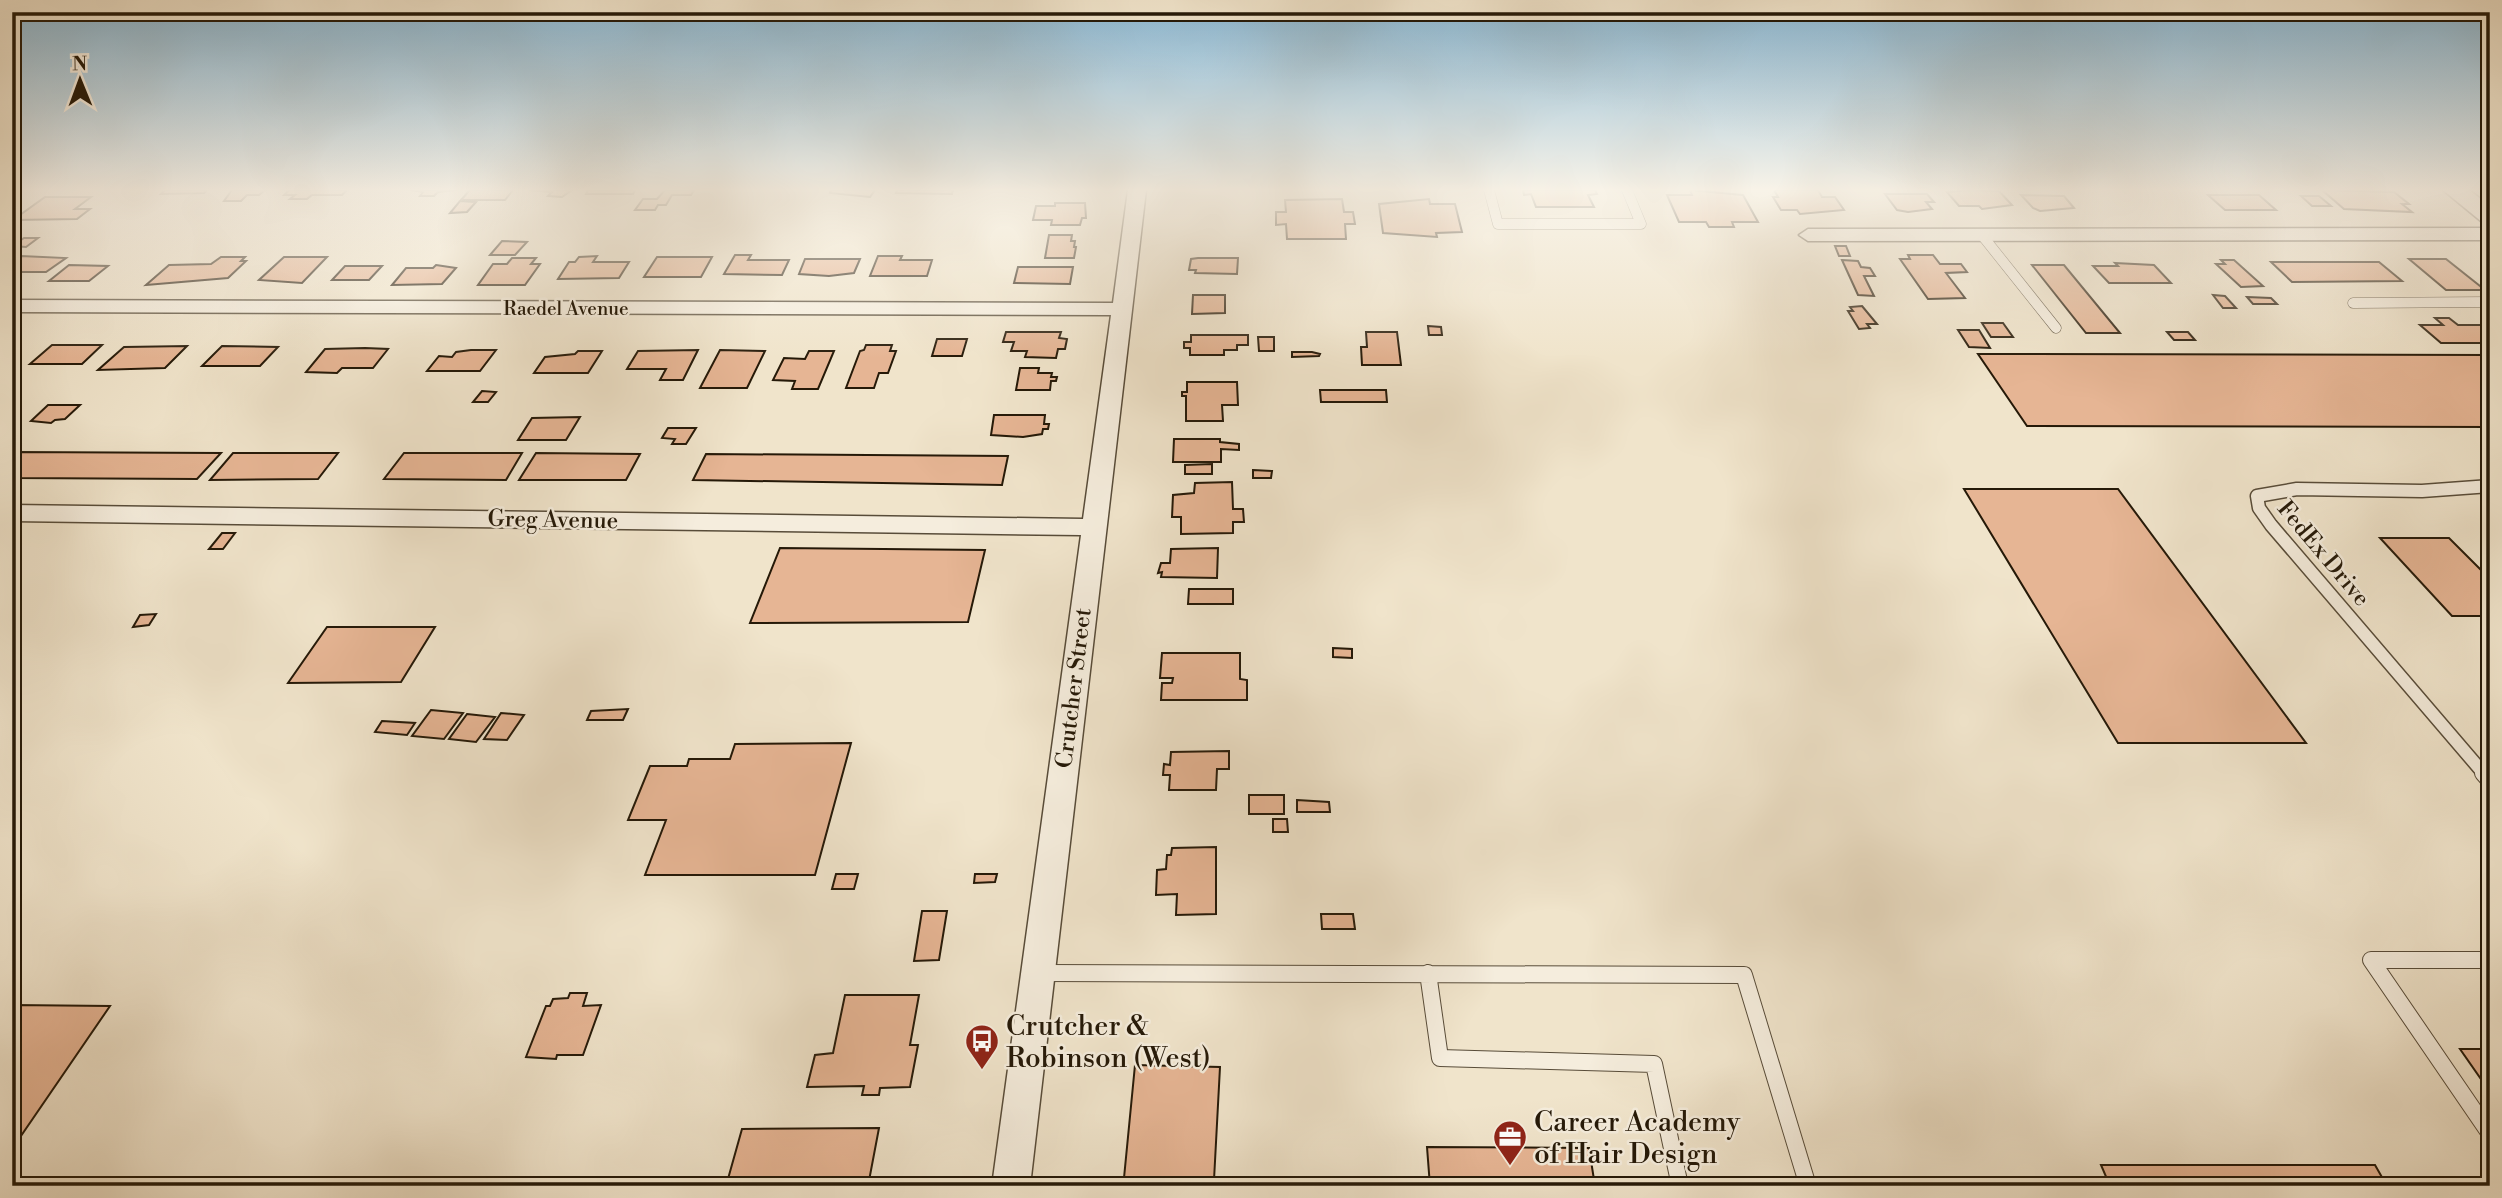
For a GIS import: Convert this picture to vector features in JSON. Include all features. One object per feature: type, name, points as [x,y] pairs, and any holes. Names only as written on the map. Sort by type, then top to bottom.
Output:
[{"type":"street","name":"Crutcher Street","points":[[1011,1186],[1129,246]]},
{"type":"street","name":"Raedel Avenue","points":[[12,306],[1120,309]]},
{"type":"street","name":"Greg Avenue","points":[[12,513],[1093,527]]},
{"type":"lane","points":[[1990,246],[2056,328]]},
{"type":"lane","points":[[2353,303],[2490,302]]},
{"type":"lane","name":"FedEx Drive","points":[[2490,486],[2421,491],[2297,489],[2257,496],[2259,508],[2271,525],[2490,781]]},
{"type":"lane","points":[[2490,960],[2371,960],[2490,1134]]},
{"type":"lane","points":[[1037,973],[1744,975],[1808,1186]]},
{"type":"lane","points":[[1428,973],[1440,1058],[1654,1064],[1679,1186]]},
{"type":"building","points":[[498,246],[523,246],[515,255],[490,255]]},
{"type":"building","points":[[1047,246],[1076,247],[1074,258],[1045,258]]},
{"type":"building","points":[[1835,246],[1846,246],[1850,256],[1839,256]]},
{"type":"building","points":[[735,255],[751,255],[748,260],[789,260],[782,275],[724,274]]},
{"type":"building","points":[[1908,255],[1933,255],[1940,264],[1961,264],[1967,272],[1946,273],[1965,298],[1928,299],[1900,259],[1910,259]]},
{"type":"building","points":[[21,256],[66,258],[46,272],[12,272],[12,262]]},
{"type":"building","points":[[597,256],[593,262],[629,262],[619,278],[558,279],[569,262],[575,262],[579,257]]},
{"type":"building","points":[[878,256],[902,256],[900,260],[932,260],[927,276],[870,276]]},
{"type":"building","points":[[221,257],[245,257],[241,261],[246,261],[228,278],[146,285],[169,265],[211,264]]},
{"type":"building","points":[[284,257],[327,257],[302,283],[259,280]]},
{"type":"building","points":[[657,257],[712,257],[701,277],[644,277]]},
{"type":"building","points":[[512,258],[536,258],[531,264],[540,264],[525,285],[478,285],[493,264],[507,264]]},
{"type":"building","points":[[1238,258],[1237,274],[1195,273],[1196,270],[1189,270],[1191,259]]},
{"type":"building","points":[[805,259],[860,259],[854,273],[829,276],[799,274]]},
{"type":"building","points":[[2409,259],[2446,259],[2485,290],[2446,290]]},
{"type":"building","points":[[1842,260],[1858,261],[1861,267],[1870,268],[1875,276],[1864,276],[1874,296],[1858,295]]},
{"type":"building","points":[[2221,260],[2234,260],[2263,286],[2241,287],[2216,264],[2225,264]]},
{"type":"building","points":[[2271,262],[2379,262],[2402,281],[2292,282]]},
{"type":"building","points":[[2115,263],[2154,265],[2171,283],[2109,283],[2093,266],[2118,266]]},
{"type":"building","points":[[69,265],[108,266],[89,281],[49,281]]},
{"type":"building","points":[[436,265],[456,268],[442,284],[392,285],[406,268],[433,268]]},
{"type":"building","points":[[2032,265],[2064,265],[2120,333],[2086,333]]},
{"type":"building","points":[[345,266],[382,266],[369,280],[332,280]]},
{"type":"building","points":[[1018,267],[1073,267],[1070,284],[1014,283]]},
{"type":"building","points":[[1193,295],[1225,295],[1225,313],[1192,314]]},
{"type":"building","points":[[2213,295],[2225,296],[2236,308],[2223,308]]},
{"type":"building","points":[[2247,297],[2271,298],[2277,304],[2253,304]]},
{"type":"building","points":[[1862,306],[1877,324],[1867,324],[1870,328],[1859,329],[1848,311],[1853,311],[1850,307]]},
{"type":"building","points":[[2435,318],[2449,318],[2458,325],[2490,325],[2490,343],[2441,343],[2420,325],[2443,325]]},
{"type":"building","points":[[1982,323],[2003,323],[2013,337],[1991,337]]},
{"type":"building","points":[[1428,326],[1441,327],[1442,335],[1429,335]]},
{"type":"building","points":[[1958,330],[1979,330],[1990,348],[1969,347]]},
{"type":"building","points":[[1006,332],[1061,332],[1059,338],[1067,339],[1065,349],[1058,349],[1056,358],[1025,357],[1027,351],[1011,351],[1014,342],[1003,342]]},
{"type":"building","points":[[1366,332],[1397,332],[1401,365],[1362,365],[1361,347],[1367,347]]},
{"type":"building","points":[[2167,332],[2188,332],[2195,340],[2174,340]]},
{"type":"building","points":[[1191,335],[1248,335],[1248,345],[1237,345],[1237,350],[1224,350],[1224,355],[1190,355],[1190,348],[1184,348],[1184,342],[1191,342]]},
{"type":"building","points":[[1258,337],[1274,337],[1274,351],[1259,351]]},
{"type":"building","points":[[937,339],[967,339],[962,356],[932,356]]},
{"type":"building","points":[[52,345],[102,345],[82,364],[30,364]]},
{"type":"building","points":[[866,345],[892,345],[890,351],[896,351],[888,373],[879,373],[874,388],[846,388],[860,351],[864,350]]},
{"type":"building","points":[[187,346],[165,368],[98,370],[124,347]]},
{"type":"building","points":[[222,346],[278,347],[260,366],[202,366]]},
{"type":"building","points":[[325,349],[388,349],[373,368],[342,368],[337,373],[306,372]]},
{"type":"building","points":[[496,350],[480,371],[427,371],[439,356],[452,357],[456,352]]},
{"type":"building","points":[[698,350],[683,380],[660,380],[666,369],[627,369],[638,351]]},
{"type":"building","points":[[720,350],[765,351],[747,388],[700,388]]},
{"type":"building","points":[[578,351],[602,351],[588,373],[534,373],[545,357],[575,354]]},
{"type":"building","points":[[809,351],[834,351],[818,389],[792,389],[795,381],[773,380],[784,358],[805,359]]},
{"type":"building","points":[[1292,352],[1312,352],[1320,354],[1292,357]]},
{"type":"building","points":[[1978,354],[2490,355],[2490,427],[2027,426]]},
{"type":"building","points":[[1020,368],[1039,368],[1038,373],[1052,373],[1051,377],[1057,377],[1056,381],[1051,381],[1050,390],[1016,390]]},
{"type":"building","points":[[1187,382],[1237,382],[1238,405],[1222,405],[1223,421],[1186,421],[1186,396],[1182,396],[1182,392],[1187,392]]},
{"type":"building","points":[[1320,390],[1386,390],[1387,402],[1321,402]]},
{"type":"building","points":[[482,391],[496,392],[488,402],[473,402]]},
{"type":"building","points":[[48,405],[80,405],[65,419],[51,423],[31,421]]},
{"type":"building","points":[[994,415],[1045,415],[1044,424],[1049,424],[1048,429],[1043,429],[1042,434],[1023,437],[991,435]]},
{"type":"building","points":[[580,417],[566,440],[518,440],[532,418]]},
{"type":"building","points":[[668,428],[696,428],[686,444],[672,444],[675,439],[662,438]]},
{"type":"building","points":[[1174,439],[1220,439],[1220,442],[1239,444],[1239,450],[1221,449],[1221,462],[1173,462]]},
{"type":"building","points":[[12,452],[221,453],[197,479],[12,478]]},
{"type":"building","points":[[233,453],[338,453],[318,479],[210,480]]},
{"type":"building","points":[[404,453],[522,453],[506,480],[384,479]]},
{"type":"building","points":[[536,453],[640,454],[626,480],[519,480]]},
{"type":"building","points":[[706,454],[1008,456],[1002,485],[693,480]]},
{"type":"building","points":[[1212,464],[1212,474],[1185,474],[1185,465]]},
{"type":"building","points":[[1253,470],[1272,471],[1271,478],[1253,478]]},
{"type":"building","points":[[1232,482],[1233,509],[1243,509],[1244,522],[1233,522],[1233,533],[1181,534],[1181,517],[1172,517],[1173,495],[1194,493],[1195,483]]},
{"type":"building","points":[[1964,489],[2118,489],[2306,743],[2118,743]]},
{"type":"building","points":[[222,533],[235,533],[223,549],[209,549]]},
{"type":"building","points":[[2380,538],[2449,538],[2490,579],[2490,616],[2452,616]]},
{"type":"building","points":[[780,548],[985,550],[968,622],[750,623]]},
{"type":"building","points":[[1218,548],[1217,578],[1161,577],[1162,572],[1158,573],[1161,563],[1170,563],[1171,549]]},
{"type":"building","points":[[1189,589],[1233,589],[1233,604],[1188,604]]},
{"type":"building","points":[[156,614],[149,625],[133,627],[140,615]]},
{"type":"building","points":[[327,627],[435,627],[401,682],[288,683]]},
{"type":"building","points":[[1333,648],[1352,649],[1352,658],[1333,657]]},
{"type":"building","points":[[1162,653],[1240,653],[1240,679],[1247,680],[1247,700],[1161,700],[1162,683],[1172,683],[1173,678],[1160,678]]},
{"type":"building","points":[[628,709],[623,720],[587,720],[591,711]]},
{"type":"building","points":[[431,710],[463,713],[444,739],[412,736]]},
{"type":"building","points":[[501,713],[524,715],[507,740],[484,739]]},
{"type":"building","points":[[467,714],[495,717],[476,742],[449,739]]},
{"type":"building","points":[[382,721],[415,723],[407,735],[375,732]]},
{"type":"building","points":[[851,743],[815,875],[645,875],[666,820],[628,820],[650,766],[687,766],[689,759],[730,759],[735,744]]},
{"type":"building","points":[[1229,751],[1229,769],[1217,769],[1216,790],[1169,790],[1170,775],[1163,775],[1164,764],[1170,765],[1171,752]]},
{"type":"building","points":[[1249,795],[1284,795],[1284,814],[1249,814]]},
{"type":"building","points":[[1297,800],[1329,802],[1330,812],[1297,812]]},
{"type":"building","points":[[1273,819],[1287,819],[1288,832],[1273,832]]},
{"type":"building","points":[[1216,847],[1216,914],[1176,915],[1177,894],[1156,895],[1157,870],[1166,869],[1167,855],[1171,855],[1172,848]]},
{"type":"building","points":[[836,874],[858,874],[854,889],[832,889]]},
{"type":"building","points":[[975,874],[997,874],[995,882],[974,883]]},
{"type":"building","points":[[922,911],[947,911],[939,960],[914,961]]},
{"type":"building","points":[[1321,914],[1353,914],[1355,929],[1322,929]]},
{"type":"building","points":[[570,993],[587,993],[583,1006],[601,1005],[583,1055],[557,1055],[556,1059],[526,1057],[546,1006],[550,1006],[553,999],[568,998]]},
{"type":"building","points":[[845,995],[919,995],[910,1045],[918,1045],[910,1087],[880,1088],[879,1095],[862,1095],[864,1086],[807,1087],[815,1055],[833,1053]]},
{"type":"building","points":[[12,1005],[110,1006],[12,1149]]},
{"type":"building","points":[[2460,1049],[2490,1049],[2490,1092]]},
{"type":"building","points":[[1135,1065],[1220,1067],[1214,1180],[1124,1178]]},
{"type":"building","points":[[879,1128],[868,1186],[726,1186],[742,1129]]},
{"type":"building","name":"Career Academy of Hair Design","points":[[1427,1147],[1589,1148],[1595,1186],[1430,1186]]},
{"type":"building","points":[[2101,1165],[2375,1165],[2387,1186],[2110,1186]]},
{"type":"place","name":"Crutcher & Robinson (West)","points":[[982,1071]]},
{"type":"place","name":"Career Academy of Hair Design","points":[[1510,1167]]}]
